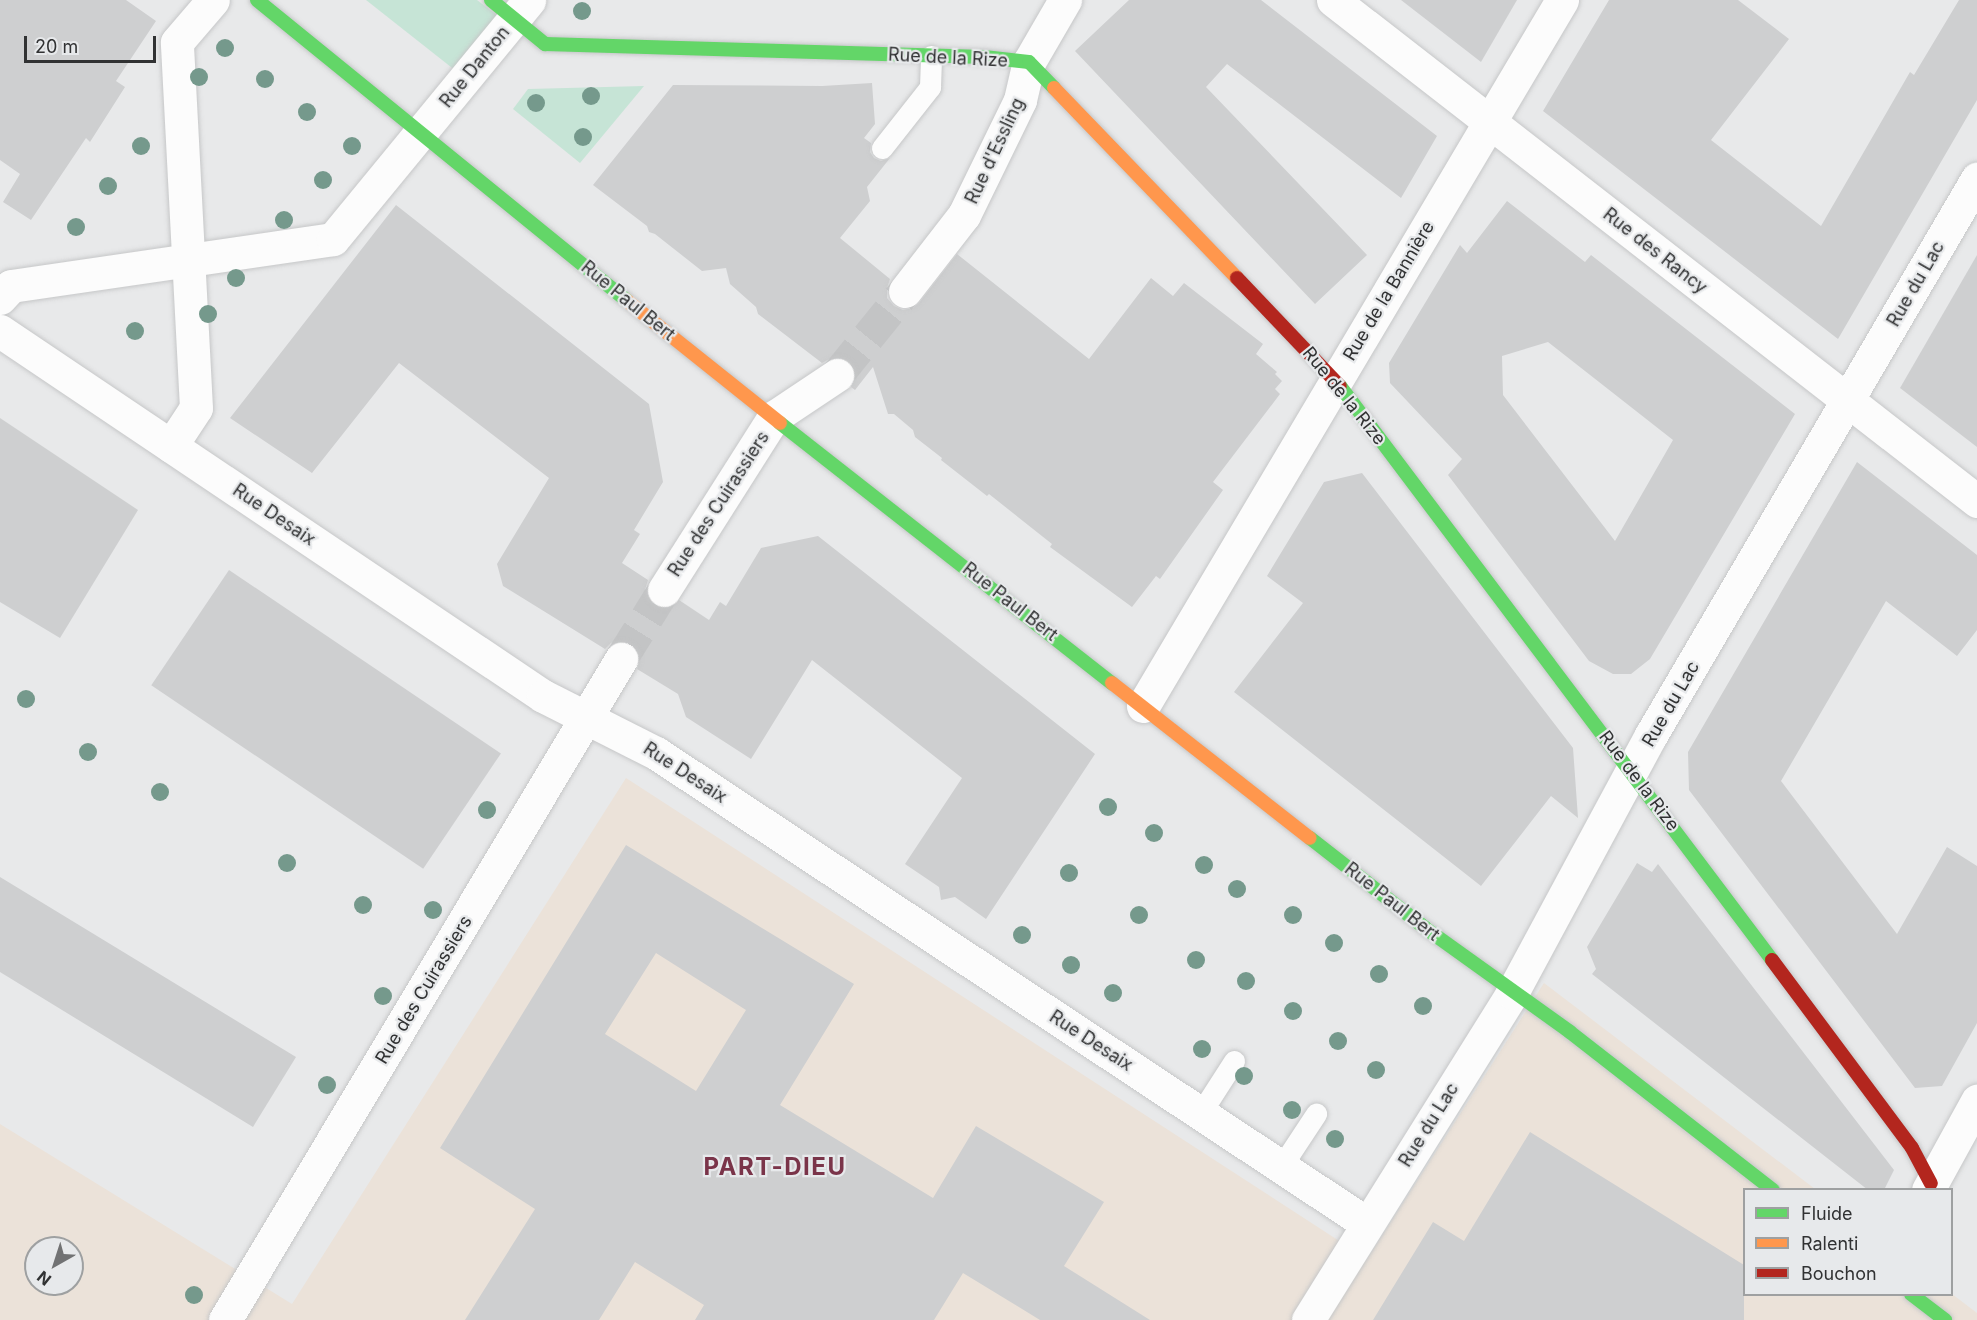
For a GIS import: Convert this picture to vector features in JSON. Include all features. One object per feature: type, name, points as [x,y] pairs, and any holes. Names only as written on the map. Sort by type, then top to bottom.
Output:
[{"type":"street","points":[[171,446],[196,408],[177,42],[213,0]]},
{"type":"street","name":"Rue Paul Bert","points":[[257,0],[774,417],[1425,928],[1512,993],[1570,1032],[1770,1188]]},
{"type":"street","name":"Rue d'Essling","points":[[905,291],[964,215],[1020,100],[1029,62],[1065,0]]},
{"type":"street","name":"Rue des Rancy","points":[[1333,0],[1977,501]]},
{"type":"street","name":"Rue de la Bannière","points":[[1143,706],[1562,0]]},
{"type":"street","name":"Rue Danton","points":[[0,298],[11,286],[333,239],[421,133],[512,6]]},
{"type":"street","name":"Rue de la Rize","points":[[512,6],[544,44],[931,56],[1029,62],[1336,381],[1632,772],[1912,1148],[1929,1186]]},
{"type":"street","name":"Rue du Lac","points":[[1308,1320],[1366,1223],[1512,993],[1651,735],[1977,179]]},
{"type":"street","name":"Rue Desaix","points":[[0,331],[543,696],[656,753],[1366,1223]]},
{"type":"street","points":[[774,417],[837,375]]},
{"type":"street","name":"Rue des Cuirassiers","points":[[664,590],[774,417]]},
{"type":"street","name":"Rue des Cuirassiers","points":[[225,1320],[621,659]]},
{"type":"street","points":[[1929,1186],[1977,1101]]},
{"type":"street","points":[[1914,1296],[1945,1320]]},
{"type":"lane","points":[[882,147],[930,87],[931,56]]},
{"type":"lane","points":[[1200,1114],[1234,1061]]},
{"type":"lane","points":[[1281,1167],[1316,1114]]},
{"type":"shaded area","points":[[626,778],[1367,1259],[1544,983],[1814,1188],[1743,1188],[1743,1296],[1953,1295],[1977,1313],[1977,1320],[0,1320],[0,1124],[292,1304]]},
{"type":"green space","points":[[366,0],[477,0],[499,17],[456,71]]},
{"type":"green space","points":[[644,86],[580,163],[513,109],[528,89]]},
{"type":"building","points":[[0,0],[126,0],[156,21],[116,81],[125,87],[90,142],[86,138],[31,220],[3,202],[20,174],[0,160]]},
{"type":"building","points":[[1129,0],[1261,0],[1437,136],[1401,198],[1227,64],[1206,87],[1367,255],[1315,304],[1075,51]]},
{"type":"building","points":[[1401,0],[1517,0],[1481,62]]},
{"type":"building","points":[[1609,0],[1738,0],[1789,39],[1711,140],[1821,226],[1910,72],[1914,75],[1959,0],[1977,0],[1977,100],[1838,339],[1543,111]]},
{"type":"building","points":[[872,83],[875,124],[864,138],[871,143],[870,152],[874,158],[881,161],[890,158],[867,187],[870,201],[840,238],[890,279],[887,298],[894,306],[903,310],[913,308],[957,254],[1089,359],[1151,278],[1173,296],[1184,283],[1263,344],[1256,354],[1277,372],[1275,374],[1282,381],[1275,389],[1280,394],[1213,482],[1223,490],[1160,579],[1156,576],[1132,607],[1050,547],[1052,544],[989,494],[987,496],[941,460],[942,458],[915,437],[913,430],[894,414],[888,414],[873,367],[855,390],[851,387],[856,373],[852,364],[846,359],[835,356],[822,363],[758,314],[756,307],[730,284],[726,268],[702,271],[655,234],[649,232],[647,226],[593,185],[673,85],[822,86]]},
{"type":"building","points":[[1507,201],[1585,262],[1591,255],[1795,414],[1650,659],[1631,674],[1613,674],[1589,661],[1448,475],[1462,459],[1390,383],[1389,363],[1460,245],[1467,253]],"holes":[[[1548,342],[1673,440],[1615,541],[1503,395],[1502,356]]]},
{"type":"building","points":[[396,205],[649,404],[663,482],[634,530],[640,534],[622,563],[648,580],[645,590],[653,605],[664,609],[673,606],[679,600],[709,620],[720,602],[726,606],[761,548],[818,536],[1095,754],[986,919],[955,897],[941,900],[939,887],[905,864],[962,778],[812,660],[751,759],[686,717],[678,694],[637,669],[640,659],[638,650],[631,643],[621,640],[611,643],[605,649],[503,586],[497,564],[549,478],[399,363],[312,473],[230,418]]},
{"type":"building","points":[[1977,255],[1977,447],[1900,388]]},
{"type":"building","points":[[0,418],[138,510],[60,638],[0,602]]},
{"type":"building","points":[[1857,462],[1977,555],[1977,630],[1957,656],[1886,601],[1781,781],[1897,934],[1947,847],[1977,866],[1977,1023],[1942,1086],[1915,1088],[1689,790],[1688,752]]},
{"type":"building","points":[[1362,473],[1573,748],[1578,818],[1551,796],[1481,886],[1234,692],[1303,603],[1267,576],[1324,482]]},
{"type":"building","points":[[229,570],[501,753],[423,869],[151,685]]},
{"type":"building","points":[[626,845],[854,984],[780,1105],[933,1198],[976,1126],[1104,1202],[1064,1266],[1150,1320],[1040,1320],[963,1273],[934,1320],[695,1320],[704,1305],[635,1262],[599,1320],[465,1320],[535,1209],[440,1148]],"holes":[[[656,953],[746,1010],[696,1091],[605,1034]]]},
{"type":"building","points":[[1637,863],[1652,872],[1658,864],[1894,1170],[1885,1188],[1865,1188],[1592,974],[1596,969],[1587,947]]},
{"type":"building","points":[[0,877],[296,1057],[253,1127],[0,972]]},
{"type":"building","points":[[1530,1132],[1743,1264],[1744,1320],[1373,1320],[1433,1222],[1464,1241]]},
{"type":"tunnel","points":[[837,375],[905,291]]},
{"type":"tunnel","points":[[621,659],[664,590]]},
{"type":"traffic: fast","points":[[257,0],[626,300]]},
{"type":"traffic: fast","points":[[491,0],[545,44],[984,57],[1029,62],[1054,88]]},
{"type":"traffic: fast","points":[[1340,386],[1772,960]]},
{"type":"traffic: fast","points":[[780,423],[1112,683]]},
{"type":"traffic: fast","points":[[1310,838],[1425,928],[1570,1032],[1770,1188]]},
{"type":"traffic: fast","points":[[1914,1296],[1945,1320]]},
{"type":"traffic: slow","points":[[1054,88],[1237,278]]},
{"type":"traffic: slow","points":[[626,300],[780,423]]},
{"type":"traffic: slow","points":[[1112,683],[1310,838]]},
{"type":"traffic: jam","points":[[1237,278],[1340,386]]},
{"type":"traffic: jam","points":[[1772,960],[1912,1148],[1931,1183]]},
{"type":"district","name":"PART-DIEU","points":[[775,1167]]}]
